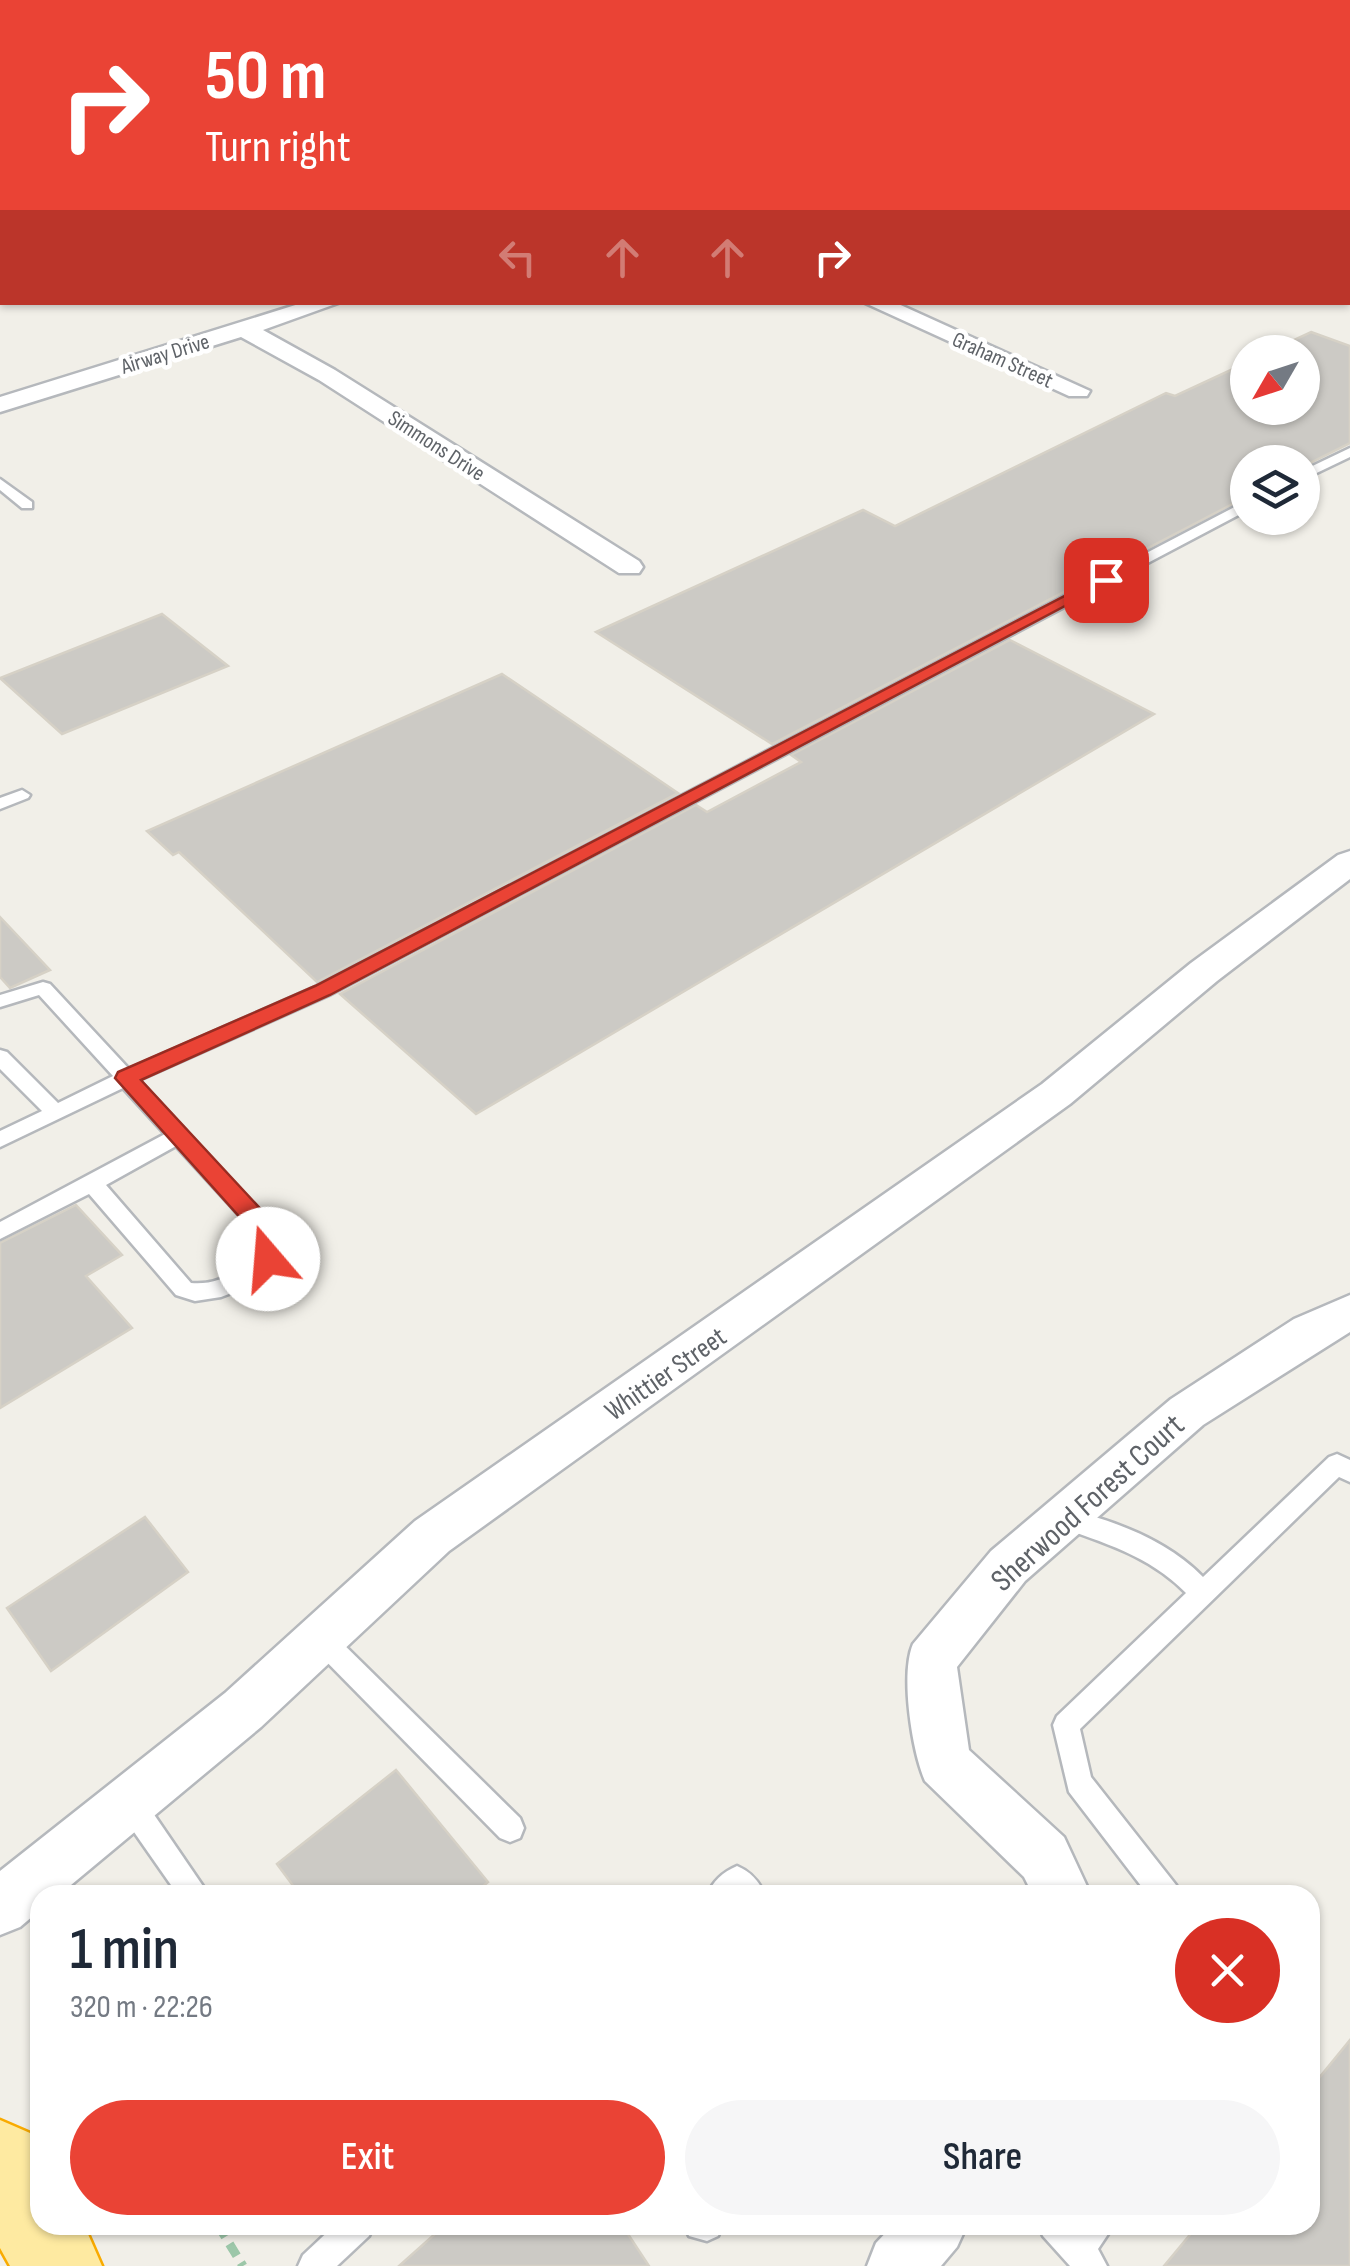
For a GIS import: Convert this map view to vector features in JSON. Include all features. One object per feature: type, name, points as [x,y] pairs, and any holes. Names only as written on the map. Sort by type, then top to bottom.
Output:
[{"type":"highway","points":[[0,2163],[30,2216]]},
{"type":"highway","points":[[41,2235],[58,2266]]},
{"type":"street","name":"Airway Drive","points":[[0,405],[320,305]]},
{"type":"street","name":"Graham Street","points":[[881,305],[1078,391]]},
{"type":"street","name":"Simmons Drive","points":[[243,329],[327,375],[628,567]]},
{"type":"street","name":"Whittier Street","points":[[0,1906],[242,1710],[432,1536],[1056,1094],[1204,972],[1350,862]]},
{"type":"street","name":"Sherwood Forest Court","points":[[1058,1885],[1044,1857],[944,1763],[931,1661],[1008,1566],[1187,1412],[1310,1331],[1350,1312]]},
{"type":"street","points":[[898,2266],[926,2235]]},
{"type":"lane","points":[[1320,467],[1350,452]]},
{"type":"lane","points":[[0,483],[27,505]]},
{"type":"lane","points":[[0,1140],[322,990],[1230,513]]},
{"type":"lane","points":[[0,804],[22,794]]},
{"type":"lane","points":[[0,1001],[43,988],[272,1237],[275,1248],[268,1259],[212,1292],[196,1295],[184,1288],[92,1183]]},
{"type":"lane","points":[[0,1057],[55,1112]]},
{"type":"lane","points":[[0,1231],[180,1136]]},
{"type":"lane","points":[[1158,1885],[1080,1783],[1066,1724],[1338,1464],[1350,1472]]},
{"type":"lane","points":[[1062,1518],[1116,1532],[1182,1569],[1203,1594]]},
{"type":"lane","points":[[321,1639],[510,1828]]},
{"type":"lane","points":[[128,1801],[188,1885]]},
{"type":"lane","points":[[314,2266],[347,2235]]},
{"type":"path","points":[[224,2235],[243,2266]]},
{"type":"building","points":[[1320,335],[1350,346],[1350,443],[1320,458],[1320,445],[1230,445],[1230,505],[772,744],[596,632],[863,510],[895,526],[1166,393],[1175,396],[1230,370],[1230,425],[1320,425]]},
{"type":"building","points":[[162,614],[228,666],[62,734],[0,678]]},
{"type":"building","points":[[1010,640],[1154,714],[476,1114],[340,994],[696,805],[707,812],[801,762],[791,755]]},
{"type":"building","points":[[502,674],[678,793],[317,982],[179,852],[173,855],[147,831]]},
{"type":"building","points":[[0,917],[50,970],[10,988],[0,977]]},
{"type":"building","points":[[76,1205],[122,1255],[86,1276],[132,1328],[0,1408],[0,1243]]},
{"type":"building","points":[[145,1517],[188,1572],[51,1671],[7,1608]]},
{"type":"building","points":[[396,1770],[488,1882],[293,1885],[277,1864]]},
{"type":"building","points":[[1350,2040],[1350,2266],[1164,2266],[1190,2235],[1320,2235],[1320,2077]]},
{"type":"building","points":[[434,2235],[629,2235],[649,2266],[399,2266]]},
{"type":"route","points":[[268,1259],[275,1248],[272,1237],[126,1078],[322,990],[1106,580]]}]
